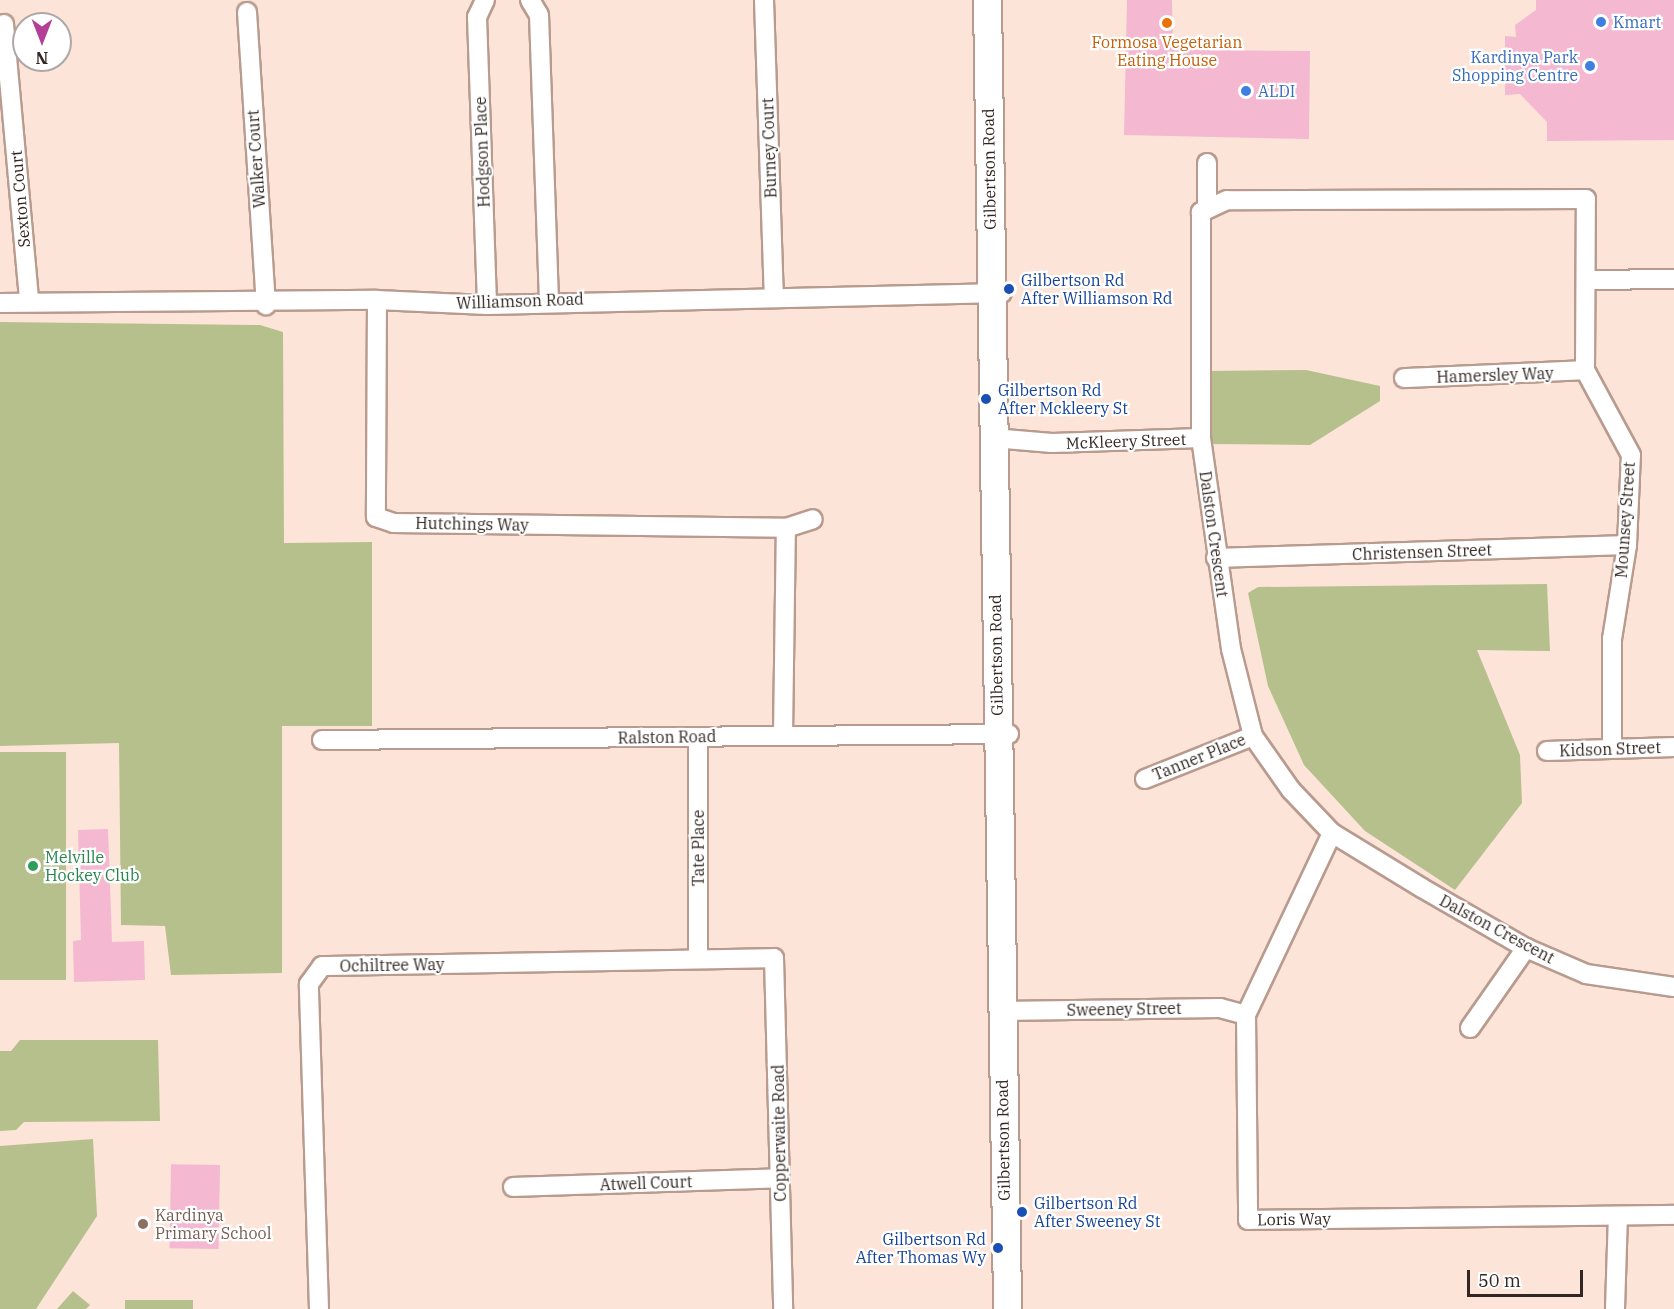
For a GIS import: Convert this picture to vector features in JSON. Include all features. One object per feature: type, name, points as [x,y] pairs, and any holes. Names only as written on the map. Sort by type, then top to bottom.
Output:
[{"type":"street","name":"Hodgson Place","points":[[485,0],[477,17],[487,305]]},
{"type":"street","points":[[530,0],[539,15],[549,300]]},
{"type":"street","name":"Burney Court","points":[[764,0],[774,297]]},
{"type":"street","name":"Gilbertson Road","points":[[987,0],[998,293]]},
{"type":"street","name":"Gilbertson Road","points":[[1000,0],[998,293],[1007,1010],[1007,1309]]},
{"type":"street","name":"Walker Court","points":[[247,12],[266,305]]},
{"type":"street","name":"Sexton Court","points":[[4,24],[29,301]]},
{"type":"street","points":[[1207,163],[1207,209],[1227,200],[1586,199],[1590,280],[1585,370]]},
{"type":"street","name":"Dalston Crescent","points":[[1207,209],[1201,212],[1201,438],[1216,558],[1253,736],[1291,790],[1332,833],[1526,948],[1586,974],[1674,987]]},
{"type":"street","points":[[1590,280],[1674,279]]},
{"type":"street","name":"Williamson Road","points":[[0,303],[29,301],[266,305],[377,300],[487,305],[549,300],[998,293]]},
{"type":"street","name":"Hutchings Way","points":[[377,300],[376,517],[393,523],[786,528],[813,519]]},
{"type":"street","name":"Hamersley Way","points":[[1404,378],[1585,370]]},
{"type":"street","name":"Mounsey Street","points":[[1585,370],[1631,455],[1627,544],[1612,639],[1612,745]]},
{"type":"street","name":"McKleery Street","points":[[999,443],[1201,438]]},
{"type":"street","points":[[783,735],[786,528]]},
{"type":"street","name":"Christensen Street","points":[[1216,558],[1627,544]]},
{"type":"street","name":"Ralston Road","points":[[322,740],[1004,734]]},
{"type":"street","name":"Tanner Place","points":[[1145,779],[1253,736]]},
{"type":"street","name":"Tate Place","points":[[698,737],[698,958]]},
{"type":"street","name":"Kidson Street","points":[[1547,751],[1612,745],[1674,747]]},
{"type":"street","name":"Loris Way","points":[[1332,833],[1246,1015],[1248,1220],[1674,1215]]},
{"type":"street","points":[[1470,1028],[1526,948]]},
{"type":"street","name":"Ochiltree Way","points":[[319,1309],[309,984],[322,966],[774,958]]},
{"type":"street","name":"Copperwaite Road","points":[[774,958],[783,1309]]},
{"type":"street","name":"Sweeney Street","points":[[1007,1010],[1220,1008],[1246,1015]]},
{"type":"street","name":"Gilbertson Road","points":[[1007,1010],[1018,1309]]},
{"type":"street","name":"Atwell Court","points":[[513,1187],[780,1178]]},
{"type":"street","points":[[1615,1309],[1618,1216]]},
{"type":"green space","points":[[0,322],[260,325],[283,332],[284,543],[372,542],[372,726],[282,726],[282,973],[171,975],[165,926],[121,925],[119,743],[0,746]]},
{"type":"green space","points":[[1306,370],[1380,386],[1380,401],[1310,445],[1209,444],[1208,371]]},
{"type":"green space","points":[[1547,584],[1550,651],[1477,650],[1520,755],[1522,803],[1455,890],[1365,831],[1304,765],[1268,686],[1248,593],[1258,587]]},
{"type":"green space","name":"Melville Hockey Club","points":[[0,752],[66,752],[66,980],[0,980]]},
{"type":"green space","points":[[20,1040],[158,1040],[160,1121],[24,1122],[16,1130],[0,1131],[0,1051],[11,1051]]},
{"type":"green space","points":[[93,1139],[97,1216],[36,1309],[0,1309],[0,1146]]},
{"type":"green space","points":[[73,1291],[90,1305],[86,1309],[57,1309]]},
{"type":"green space","points":[[125,1300],[193,1300],[193,1309],[125,1309]]},
{"type":"building","name":"ALDI","points":[[1127,0],[1172,0],[1173,43],[1183,50],[1310,51],[1309,139],[1124,135]]},
{"type":"building","name":"Kardinya Park Shopping Centre","points":[[1536,0],[1674,0],[1674,140],[1547,141],[1547,122],[1520,94],[1505,95],[1505,36],[1516,37],[1515,25],[1536,10]]},
{"type":"building","name":"Melville Hockey Club","points":[[108,829],[112,942],[144,941],[145,980],[74,982],[73,941],[81,940],[78,830]]},
{"type":"building","points":[[171,1164],[220,1165],[219,1249],[170,1248]]},
{"type":"place","name":"Kmart","points":[[1601,22]]},
{"type":"place","name":"Formosa Vegetarian Eating House","points":[[1167,23]]},
{"type":"place","name":"Kardinya Park Shopping Centre","points":[[1590,66]]},
{"type":"place","name":"ALDI","points":[[1246,91]]},
{"type":"place","name":"Gilbertson Rd After Williamson Rd","points":[[1009,289]]},
{"type":"place","name":"Gilbertson Rd After Mckleery St","points":[[986,399]]},
{"type":"place","name":"Melville Hockey Club","points":[[33,866]]},
{"type":"place","name":"Gilbertson Rd After Sweeney St","points":[[1022,1212]]},
{"type":"place","name":"Kardinya Primary School","points":[[143,1224]]},
{"type":"place","name":"Gilbertson Rd After Thomas Wy","points":[[998,1248]]}]
